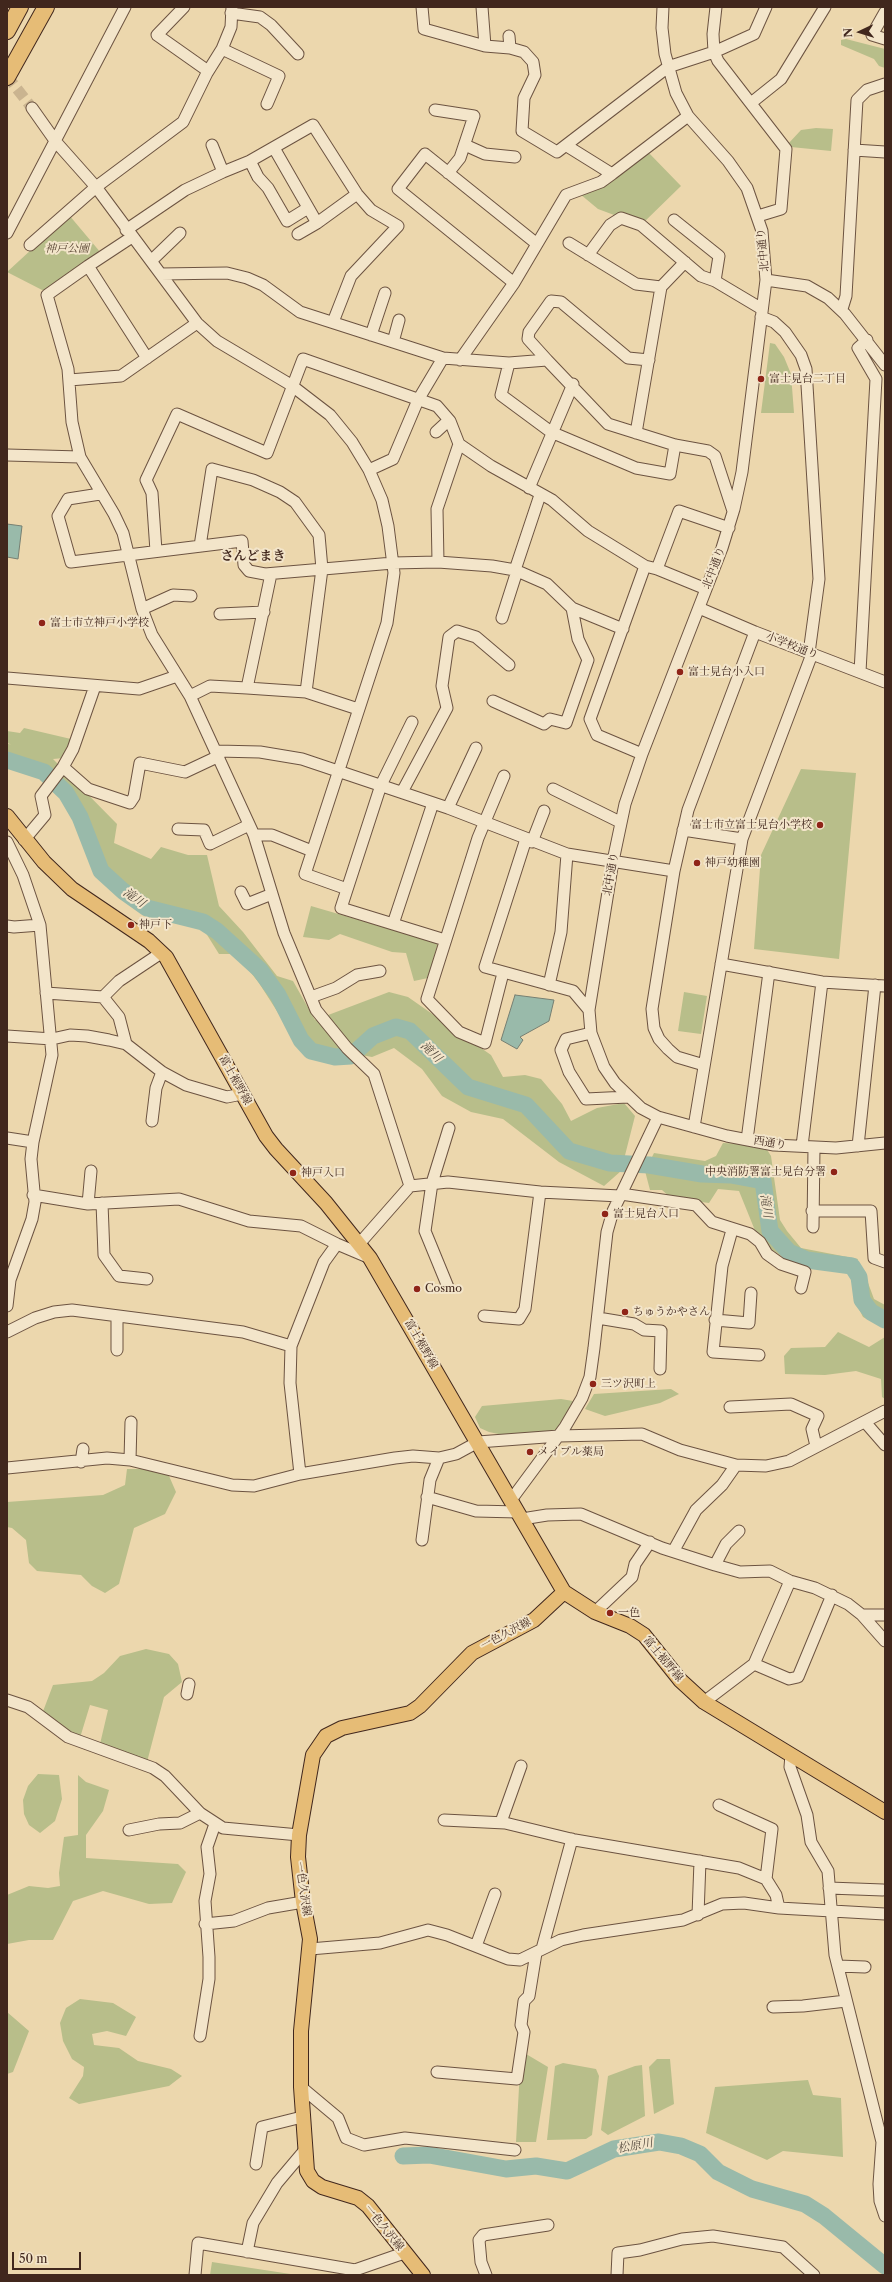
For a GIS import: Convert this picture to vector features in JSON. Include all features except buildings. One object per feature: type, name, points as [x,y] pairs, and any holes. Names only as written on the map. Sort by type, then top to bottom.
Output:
[{"type":"highway","points":[[7,31],[20,7]]},
{"type":"highway","points":[[7,77],[46,7]]},
{"type":"main road","name":"富士裾野線","points":[[9,825],[72,889],[149,941],[161,953],[174,970],[242,1094],[276,1148],[326,1203],[370,1258],[564,1592],[595,1612],[630,1626],[644,1635],[680,1680],[704,1702],[885,1812]]},
{"type":"main road","name":"一色久沢線","points":[[423,2275],[368,2206],[358,2198],[322,2187],[314,2181],[307,2171],[302,2117],[301,2031],[310,1949],[298,1857],[299,1835],[313,1755],[326,1736],[342,1728],[410,1713],[420,1706],[472,1652],[534,1620],[564,1592]]},
{"type":"street","points":[[7,233],[56,142],[125,7]]},
{"type":"street","points":[[184,7],[156,35],[208,71]]},
{"type":"street","points":[[422,7],[424,29],[485,46],[510,48],[524,52],[533,62],[535,74],[524,98],[522,131],[557,152],[567,146],[668,67],[714,52],[754,34],[766,7]]},
{"type":"street","points":[[482,7],[485,46]]},
{"type":"street","name":"北中通り","points":[[658,1117],[641,1108],[628,1097],[604,1067],[591,1033],[589,1010],[620,822],[642,754],[729,528],[742,472],[766,280],[766,252],[758,216],[747,188],[728,161],[688,116],[676,93],[668,67],[663,39],[663,7]]},
{"type":"street","points":[[716,7],[713,34],[714,52],[718,61],[786,149],[781,209],[758,216]]},
{"type":"street","points":[[751,103],[781,79],[825,7]]},
{"type":"street","points":[[30,245],[96,187],[183,122],[208,71],[222,49],[230,27],[232,8],[260,17],[271,25],[298,54]]},
{"type":"street","points":[[885,12],[872,35],[885,40]]},
{"type":"street","points":[[509,36],[510,48]]},
{"type":"street","points":[[222,49],[279,76],[267,104]]},
{"type":"street","points":[[842,309],[846,296],[857,100],[867,90],[885,84]]},
{"type":"street","points":[[32,108],[56,142],[96,187],[129,234],[197,323],[216,341],[291,386],[330,415],[352,442],[369,470],[382,500],[388,526],[393,563],[391,602],[387,623],[337,771],[305,874],[347,889]]},
{"type":"street","points":[[435,110],[474,116],[460,158],[448,173]]},
{"type":"street","points":[[460,360],[514,283],[566,194],[601,182],[688,116]]},
{"type":"street","points":[[333,322],[351,276],[398,226],[371,210],[357,194],[313,125],[250,161],[185,190],[88,266],[47,295],[68,369],[72,422],[80,457],[100,494],[114,514],[129,555],[142,609],[152,635],[190,696],[252,830],[284,933],[311,997],[323,1020],[360,1062],[374,1074],[410,1186]]},
{"type":"street","points":[[212,145],[223,172]]},
{"type":"street","points":[[465,145],[485,154],[515,157]]},
{"type":"street","points":[[567,146],[612,174]]},
{"type":"street","points":[[274,148],[317,223]]},
{"type":"street","points":[[854,150],[885,152]]},
{"type":"street","points":[[514,283],[398,189],[426,154],[536,244]]},
{"type":"street","points":[[250,161],[258,178],[268,188],[287,221],[308,208]]},
{"type":"street","points":[[298,234],[317,223],[357,194]]},
{"type":"street","points":[[588,255],[610,225],[621,218],[641,225],[701,276],[715,281],[774,322],[785,332],[801,355],[806,369],[819,579],[811,653],[742,839],[694,1127]]},
{"type":"street","points":[[674,220],[719,256],[715,281]]},
{"type":"street","points":[[150,261],[180,234]]},
{"type":"street","points":[[569,243],[636,284],[661,286]]},
{"type":"street","points":[[636,433],[661,286],[685,262]]},
{"type":"street","points":[[88,266],[147,358]]},
{"type":"street","points":[[161,274],[227,274],[247,278],[263,285],[300,312],[443,358],[510,363],[547,360]]},
{"type":"street","points":[[766,280],[807,286],[828,298],[842,309],[885,365]]},
{"type":"street","points":[[370,335],[385,293]]},
{"type":"street","points":[[648,360],[628,358],[561,302],[551,301],[529,332],[528,339],[547,360],[573,384],[608,424],[675,445],[708,451],[714,456],[733,511]]},
{"type":"street","points":[[393,342],[399,320]]},
{"type":"street","points":[[69,380],[121,376],[197,323]]},
{"type":"street","points":[[860,672],[876,378],[858,348],[867,340]]},
{"type":"street","points":[[369,470],[393,459],[418,400],[443,358]]},
{"type":"street","points":[[156,551],[152,493],[146,480],[177,414],[267,453],[291,386],[303,359],[437,406],[449,420],[459,444],[491,466],[540,495],[552,500],[588,531],[645,566],[657,569],[706,589]]},
{"type":"street","points":[[510,363],[501,395],[551,432],[636,468],[670,474],[675,445]]},
{"type":"street","points":[[529,488],[551,432],[573,384]]},
{"type":"street","points":[[436,432],[449,420]]},
{"type":"street","points":[[438,562],[437,509],[459,444]]},
{"type":"street","points":[[7,455],[80,457]]},
{"type":"street","points":[[200,546],[212,469],[253,480],[280,492],[295,502],[319,535],[322,569],[306,692]]},
{"type":"street","points":[[100,494],[68,499],[58,516],[71,562],[242,541],[244,565],[249,571],[271,574],[393,563],[438,562],[492,566],[516,570],[547,584],[572,608],[623,629]]},
{"type":"street","points":[[502,618],[540,495]]},
{"type":"street","points":[[657,569],[679,510],[729,528]]},
{"type":"street","points":[[642,754],[597,735],[590,719],[645,566]]},
{"type":"street","points":[[247,688],[271,574]]},
{"type":"street","points":[[142,609],[173,595],[191,596]]},
{"type":"street","points":[[492,701],[544,724],[550,719],[566,723],[588,660],[578,640],[572,608]]},
{"type":"street","name":"小学校通り","points":[[699,608],[755,632],[885,682]]},
{"type":"street","points":[[220,614],[264,612]]},
{"type":"street","points":[[402,792],[447,708],[442,686],[449,637],[457,631],[476,637],[509,665]]},
{"type":"street","points":[[704,1065],[677,1057],[668,1049],[659,1039],[652,1017],[652,1008],[674,871],[688,810],[755,632]]},
{"type":"street","points":[[7,678],[139,689],[177,676]]},
{"type":"street","points":[[24,840],[45,815],[42,796],[63,767],[73,749],[95,686]]},
{"type":"street","points":[[190,696],[210,686],[306,692],[358,709]]},
{"type":"street","points":[[412,722],[380,785],[341,908],[445,940]]},
{"type":"street","points":[[448,808],[476,748]]},
{"type":"street","points":[[63,767],[88,789],[130,803],[134,797],[140,763],[185,772],[218,754],[260,752],[302,759],[448,808],[567,854],[613,860],[674,871]]},
{"type":"street","points":[[503,973],[484,1043],[459,1032],[427,999],[484,821],[504,776]]},
{"type":"street","points":[[553,789],[620,822]]},
{"type":"street","points":[[394,924],[433,803]]},
{"type":"street","points":[[544,811],[529,840],[485,966],[503,973],[573,991],[589,1010]]},
{"type":"street","points":[[178,829],[204,830],[210,844],[252,830],[272,835],[312,851]]},
{"type":"street","points":[[683,830],[742,839]]},
{"type":"street","points":[[7,842],[23,875],[40,925],[52,1039],[50,1072],[33,1142],[31,1160],[33,1195],[35,1202],[32,1219],[10,1280],[7,1306]]},
{"type":"street","points":[[549,984],[561,932],[567,854]]},
{"type":"street","points":[[241,892],[247,904],[272,894]]},
{"type":"street","points":[[7,926],[14,927],[40,925]]},
{"type":"street","points":[[103,997],[119,980],[161,953]]},
{"type":"street","points":[[721,964],[822,982],[880,986],[858,1146]]},
{"type":"street","points":[[311,997],[336,988],[357,975],[380,971]]},
{"type":"street","points":[[747,1140],[769,972]]},
{"type":"street","points":[[802,1146],[822,982]]},
{"type":"street","points":[[46,993],[103,997],[120,1017],[126,1044]]},
{"type":"street","points":[[591,1033],[566,1039],[561,1050],[569,1072],[586,1099],[628,1097]]},
{"type":"street","points":[[7,1036],[52,1039],[88,1036],[126,1044],[162,1072],[186,1084],[207,1092],[227,1097],[242,1094]]},
{"type":"street","points":[[152,1122],[156,1088],[162,1072]]},
{"type":"street","points":[[511,1500],[559,1436],[582,1398],[590,1377],[607,1232],[622,1193],[658,1117]]},
{"type":"street","name":"西通り","points":[[658,1117],[747,1140],[774,1145],[814,1147],[858,1146],[885,1143]]},
{"type":"street","points":[[448,1128],[432,1182],[425,1231],[448,1287]]},
{"type":"street","points":[[7,1138],[33,1142]]},
{"type":"street","points":[[813,1228],[812,1210],[814,1147]]},
{"type":"street","points":[[88,1204],[91,1171]]},
{"type":"street","points":[[360,1244],[410,1186],[432,1182],[540,1192],[622,1193],[696,1204],[712,1222],[732,1230],[750,1234],[760,1242],[767,1254],[781,1264],[805,1272],[801,1288]]},
{"type":"street","points":[[484,1316],[519,1319],[525,1309],[540,1192]]},
{"type":"street","points":[[33,1195],[88,1204],[179,1199],[249,1221],[301,1226],[370,1258]]},
{"type":"street","points":[[102,1204],[104,1255],[119,1276],[147,1279]]},
{"type":"street","points":[[812,1210],[871,1211],[874,1258],[885,1262]]},
{"type":"street","points":[[732,1230],[722,1266],[715,1320],[713,1352],[759,1355]]},
{"type":"street","points":[[300,1474],[290,1383],[291,1346],[324,1262],[337,1244]]},
{"type":"street","points":[[715,1320],[749,1323],[752,1293]]},
{"type":"street","points":[[7,1332],[35,1318],[54,1312],[72,1310],[117,1317],[243,1332],[291,1346]]},
{"type":"street","points":[[117,1317],[117,1350]]},
{"type":"street","points":[[598,1318],[634,1324],[644,1330],[661,1331],[660,1369]]},
{"type":"street","points":[[730,1407],[791,1404],[818,1416],[812,1429],[816,1446]]},
{"type":"street","points":[[7,1468],[80,1462],[107,1458],[130,1460],[232,1485],[254,1486],[300,1474],[413,1456],[439,1458],[456,1454],[478,1442],[559,1436],[642,1434],[656,1438],[680,1450],[736,1465],[766,1466],[789,1461],[885,1411]]},
{"type":"street","points":[[130,1460],[131,1422]]},
{"type":"street","points":[[865,1422],[885,1445]]},
{"type":"street","points":[[80,1462],[83,1449]]},
{"type":"street","points":[[422,1540],[430,1480],[439,1458]]},
{"type":"street","points":[[674,1550],[696,1510],[722,1486],[736,1465]]},
{"type":"street","points":[[427,1497],[476,1511],[520,1516],[581,1514],[650,1542],[715,1565],[740,1572],[770,1571],[790,1581],[815,1588],[832,1595],[862,1615],[885,1641]]},
{"type":"street","points":[[715,1565],[726,1544],[739,1531]]},
{"type":"street","points":[[595,1612],[632,1577],[635,1564],[650,1542]]},
{"type":"street","points":[[704,1702],[754,1664],[790,1581]]},
{"type":"street","points":[[754,1664],[789,1679],[798,1677],[832,1595]]},
{"type":"street","points":[[862,1615],[885,1615]]},
{"type":"street","points":[[7,1700],[28,1707],[68,1737],[153,1768],[165,1776],[200,1813],[223,1828],[238,1831],[299,1835]]},
{"type":"street","points":[[791,1755],[790,1767],[807,1815],[811,1842],[828,1871],[838,1966],[846,2001],[883,2135],[879,2184],[880,2201],[885,2216]]},
{"type":"street","points":[[501,1822],[521,1766]]},
{"type":"street","points":[[719,1805],[772,1829],[766,1879]]},
{"type":"street","points":[[129,1830],[159,1824],[180,1823],[200,1813]]},
{"type":"street","points":[[444,1820],[501,1822],[572,1839],[739,1868],[766,1879],[776,1895],[779,1908]]},
{"type":"street","points":[[200,2036],[209,1979],[209,1957],[205,1924],[205,1901],[210,1874],[207,1847],[215,1824]]},
{"type":"street","points":[[437,2072],[517,2079],[524,2032],[521,2025],[524,2001],[529,1996],[539,1951],[572,1839]]},
{"type":"street","points":[[698,1915],[700,1861]]},
{"type":"street","points":[[829,1888],[884,1890]]},
{"type":"street","points":[[476,1946],[495,1894]]},
{"type":"street","points":[[205,1924],[234,1921],[268,1908],[303,1902]]},
{"type":"street","points":[[310,1949],[380,1944],[428,1930],[520,1960],[539,1951],[583,1935],[683,1920],[722,1904],[744,1903],[779,1908],[831,1909],[885,1914]]},
{"type":"street","points":[[838,1966],[865,1966]]},
{"type":"street","points":[[773,2008],[846,2001]]},
{"type":"street","points":[[301,2086],[338,2118],[346,2138],[364,2145],[405,2138],[515,2150]]},
{"type":"street","points":[[256,2164],[262,2127],[302,2117]]},
{"type":"street","points":[[247,2252],[252,2224],[278,2183],[304,2151]]},
{"type":"street","points":[[486,2275],[481,2262],[479,2240],[483,2234],[548,2225]]},
{"type":"street","points":[[617,2275],[618,2252],[640,2250],[682,2239],[713,2236],[783,2246],[814,2275]]},
{"type":"street","points":[[195,2275],[198,2243],[355,2270],[404,2253]]},
{"type":"green space","points":[[846,39],[885,49],[885,68],[879,66],[874,59],[841,45],[841,40]]},
{"type":"green space","points":[[816,128],[833,129],[831,151],[791,147],[788,144],[801,130]]},
{"type":"green space","points":[[648,152],[681,186],[641,225],[598,209],[580,194]]},
{"type":"green space","name":"神戸公園","points":[[69,215],[101,253],[46,292],[7,272]]},
{"type":"green space","points":[[770,343],[775,344],[784,357],[791,374],[794,413],[761,413]]},
{"type":"green space","points":[[24,728],[71,739],[64,758],[53,759],[117,824],[114,843],[151,859],[161,847],[188,855],[207,855],[219,906],[243,932],[277,976],[293,981],[315,1020],[389,992],[408,997],[491,1055],[503,1077],[525,1075],[541,1079],[562,1104],[571,1121],[597,1108],[624,1103],[635,1116],[621,1171],[604,1186],[559,1162],[503,1119],[471,1112],[442,1096],[422,1069],[394,1048],[372,1057],[322,1048],[308,1041],[284,1022],[259,983],[236,954],[219,954],[194,914],[168,910],[139,899],[113,879],[104,869],[49,780],[7,767],[7,743],[11,745],[7,742],[7,731],[20,733]]},
{"type":"green space","points":[[801,769],[856,773],[839,959],[754,949],[761,855]]},
{"type":"green space","points":[[311,906],[438,943],[428,978],[414,981],[406,953],[392,952],[340,934],[329,940],[303,937]]},
{"type":"green space","points":[[684,992],[707,996],[701,1034],[678,1031]]},
{"type":"green space","points":[[723,1143],[764,1145],[771,1156],[780,1220],[787,1231],[801,1248],[858,1259],[852,1274],[796,1266],[771,1249],[756,1233],[739,1191],[718,1189],[709,1203],[671,1198],[662,1190],[650,1190],[645,1171],[654,1153],[705,1161],[716,1156]]},
{"type":"green space","points":[[864,1272],[874,1299],[885,1305],[885,1328],[863,1317],[856,1303],[856,1288]]},
{"type":"green space","points":[[838,1332],[869,1347],[885,1337],[885,1399],[882,1397],[881,1379],[856,1371],[825,1375],[785,1374],[784,1356],[791,1348],[825,1347]]},
{"type":"green space","points":[[671,1389],[679,1394],[660,1403],[605,1416],[585,1409],[594,1394]]},
{"type":"green space","points":[[561,1399],[573,1401],[555,1434],[503,1435],[489,1432],[480,1428],[475,1417],[482,1406]]},
{"type":"green space","points":[[127,1469],[166,1469],[176,1492],[165,1514],[134,1528],[119,1584],[105,1593],[92,1586],[81,1575],[37,1571],[29,1563],[26,1540],[12,1528],[7,1527],[7,1502],[103,1495],[125,1485]]},
{"type":"green space","points":[[146,1649],[169,1654],[178,1664],[182,1682],[164,1697],[147,1762],[100,1744],[108,1710],[90,1705],[79,1741],[42,1714],[53,1685],[92,1681],[104,1673],[120,1656]]},
{"type":"green space","points":[[38,1774],[59,1775],[62,1799],[55,1821],[40,1833],[29,1825],[24,1814],[23,1800],[28,1786]]},
{"type":"green space","points":[[78,1775],[86,1782],[109,1790],[103,1811],[86,1835],[86,1858],[178,1864],[186,1872],[172,1903],[149,1904],[103,1891],[73,1901],[53,1940],[29,1940],[7,1944],[7,1895],[29,1886],[48,1888],[60,1886],[59,1873],[64,1837],[78,1835]]},
{"type":"green space","points":[[80,1999],[113,2003],[136,2017],[126,2036],[107,2031],[92,2034],[94,2045],[119,2048],[138,2061],[171,2069],[182,2076],[169,2086],[79,2104],[69,2098],[83,2076],[84,2067],[72,2059],[63,2041],[60,2023],[66,2008]]},
{"type":"green space","points":[[7,2012],[29,2031],[13,2072],[7,2074]]},
{"type":"green space","points":[[521,2051],[548,2067],[536,2142],[516,2142]]},
{"type":"green space","points":[[657,2059],[670,2059],[674,2104],[654,2114],[649,2067]]},
{"type":"green space","points":[[563,2063],[596,2069],[599,2076],[592,2135],[586,2139],[547,2140],[555,2066]]},
{"type":"green space","points":[[642,2065],[645,2116],[608,2135],[601,2130],[608,2076],[635,2066]]},
{"type":"green space","points":[[808,2080],[813,2095],[841,2098],[843,2157],[783,2151],[767,2160],[706,2133],[715,2087]]},
{"type":"green space","points":[[212,2262],[297,2275],[210,2275]]},
{"type":"shaded area","points":[[7,524],[22,526],[18,559],[7,557]]},
{"type":"shaded area","points":[[515,995],[554,1000],[549,1021],[520,1037],[523,1040],[517,1049],[501,1040]]},
{"type":"waterway","name":"滝川","points":[[7,760],[44,772],[66,793],[80,817],[101,871],[123,891],[147,908],[203,922],[217,931],[260,970],[278,995],[301,1040],[311,1051],[335,1057],[351,1056],[373,1036],[396,1027],[410,1031],[468,1087],[526,1105],[569,1151],[610,1163],[649,1165],[702,1174],[731,1175],[763,1181],[770,1231],[789,1252],[807,1260],[852,1266],[859,1277],[862,1300],[871,1312],[885,1320]]},
{"type":"waterway","name":"松原川","points":[[403,2156],[429,2155],[506,2169],[536,2166],[567,2171],[614,2149],[659,2142],[681,2146],[700,2154],[718,2172],[752,2189],[805,2204],[824,2216],[885,2266]]},
{"type":"tunnel","points":[[7,76],[32,108]]},
{"type":"place","name":"富士見台二丁目","points":[[761,379]]},
{"type":"place","name":"富士市立神戸小学校","points":[[42,623]]},
{"type":"place","name":"富士見台小入口","points":[[680,672]]},
{"type":"place","name":"富士市立富士見台小学校","points":[[820,825]]},
{"type":"place","name":"神戸幼稚園","points":[[697,863]]},
{"type":"place","name":"神戸下","points":[[131,925]]},
{"type":"place","name":"中央消防署富士見台分署","points":[[834,1172]]},
{"type":"place","name":"神戸入口","points":[[293,1173]]},
{"type":"place","name":"富士見台入口","points":[[605,1214]]},
{"type":"place","name":"Cosmo","points":[[417,1289]]},
{"type":"place","name":"ちゅうかやさん","points":[[625,1312]]},
{"type":"place","name":"三ツ沢町上","points":[[593,1384]]},
{"type":"place","name":"メイプル薬局","points":[[530,1452]]},
{"type":"place","name":"一色","points":[[610,1613]]},
{"type":"district","name":"さんどまき","points":[[253,556]]}]
